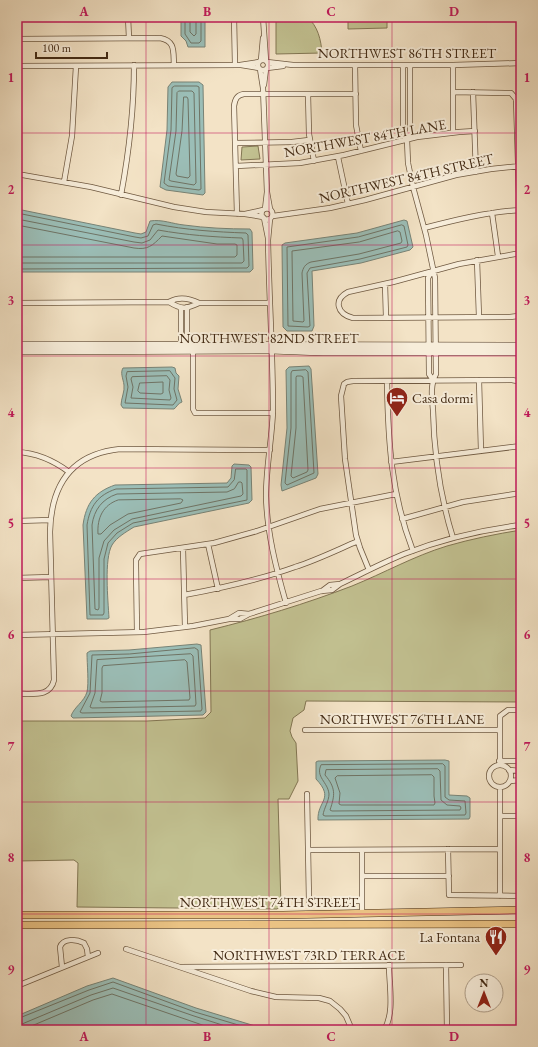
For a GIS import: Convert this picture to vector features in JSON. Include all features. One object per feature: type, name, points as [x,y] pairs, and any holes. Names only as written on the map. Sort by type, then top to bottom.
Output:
[{"type":"main road","name":"NORTHWEST 74TH STREET","points":[[17,915],[362,914],[521,910]]},
{"type":"main road","points":[[383,924],[384,920],[387,918],[412,916],[417,912]]},
{"type":"main road","name":"NORTHWEST 74TH STREET","points":[[17,925],[521,924]]},
{"type":"street","points":[[128,17],[129,38]]},
{"type":"street","points":[[234,17],[237,65]]},
{"type":"street","points":[[263,17],[268,65],[263,69]]},
{"type":"street","points":[[263,69],[258,65],[264,35]]},
{"type":"street","points":[[17,39],[167,39],[171,42],[173,48],[174,65]]},
{"type":"street","name":"NORTHWEST 86TH STREET","points":[[17,66],[237,65],[260,61],[293,65]]},
{"type":"street","name":"NORTHWEST 86TH STREET","points":[[237,65],[263,69],[293,65],[453,65],[521,63]]},
{"type":"street","points":[[122,195],[130,135],[134,91],[134,65]]},
{"type":"street","points":[[355,65],[356,125],[361,151]]},
{"type":"street","points":[[403,65],[404,131],[407,140],[408,163],[424,228],[432,271],[435,278],[436,318],[429,374],[433,380],[433,427],[438,479],[453,538]]},
{"type":"street","points":[[407,140],[410,131],[410,65]]},
{"type":"street","points":[[453,65],[453,132]]},
{"type":"street","points":[[64,182],[72,136],[76,66]]},
{"type":"street","points":[[263,69],[265,166],[267,192],[272,217],[268,240]]},
{"type":"street","points":[[453,92],[511,93],[516,99],[520,166],[521,258]]},
{"type":"street","points":[[473,92],[476,172]]},
{"type":"street","points":[[237,214],[234,106],[236,97],[244,94],[356,94]]},
{"type":"street","points":[[308,94],[310,140],[314,161]]},
{"type":"street","name":"NORTHWEST 84TH LANE","points":[[236,166],[265,166],[314,161],[338,157],[407,140],[453,132],[475,131]]},
{"type":"street","points":[[235,142],[292,142],[310,140]]},
{"type":"street","points":[[338,157],[348,204]]},
{"type":"street","name":"NORTHWEST 84TH STREET","points":[[272,217],[348,204],[456,175],[520,166]]},
{"type":"street","points":[[17,174],[64,182],[174,207],[206,212],[245,214],[271,210]]},
{"type":"street","points":[[267,192],[262,214],[268,240],[272,413],[266,496],[269,527],[278,573],[286,603]]},
{"type":"street","name":"NORTHWEST 84TH STREET","points":[[271,210],[276,212],[296,212]]},
{"type":"street","points":[[424,228],[492,213],[520,210]]},
{"type":"street","points":[[492,213],[498,256]]},
{"type":"street","points":[[245,214],[267,220],[272,217]]},
{"type":"street","points":[[521,253],[477,260],[348,292],[342,295],[338,306],[343,314],[352,318],[480,318],[510,317],[518,316],[521,313]]},
{"type":"street","points":[[477,260],[480,318]]},
{"type":"street","points":[[432,271],[428,278],[429,318],[433,349]]},
{"type":"street","points":[[385,284],[386,318]]},
{"type":"street","points":[[17,303],[169,302],[175,299],[184,298],[191,299],[199,303]]},
{"type":"street","points":[[169,302],[181,308],[199,303],[270,303]]},
{"type":"street","points":[[184,346],[187,339],[187,307]]},
{"type":"street","points":[[181,308],[181,339],[184,346]]},
{"type":"street","name":"NORTHWEST 82ND STREET","points":[[17,345],[433,349],[521,352]]},
{"type":"street","name":"NORTHWEST 82ND STREET","points":[[17,351],[184,346],[193,350],[271,347]]},
{"type":"street","name":"NORTHWEST 82ND STREET","points":[[433,349],[521,346]]},
{"type":"street","points":[[193,350],[193,410],[195,413],[272,413]]},
{"type":"street","points":[[479,380],[481,451]]},
{"type":"street","points":[[369,570],[358,541],[345,459],[341,396],[344,384],[353,381],[512,380],[521,384]]},
{"type":"street","points":[[387,381],[388,431],[391,462],[402,519],[413,551]]},
{"type":"street","points":[[391,462],[521,446]]},
{"type":"street","points":[[17,694],[44,693],[49,691],[53,686],[50,520],[53,502],[61,482],[69,472],[90,457],[108,450],[270,450]]},
{"type":"street","points":[[17,452],[45,457],[69,472]]},
{"type":"street","points":[[402,519],[444,506],[483,498],[521,493]]},
{"type":"street","points":[[137,632],[136,566],[137,558],[140,554],[208,544],[269,527],[307,513],[333,506],[352,504],[396,494]]},
{"type":"street","points":[[17,521],[50,520]]},
{"type":"street","points":[[17,635],[137,632],[185,627],[240,618],[321,592],[330,585],[340,584],[413,551],[484,530],[521,524]]},
{"type":"street","points":[[184,595],[218,589],[278,573],[322,557],[358,541]]},
{"type":"street","points":[[208,544],[218,589]]},
{"type":"street","points":[[183,548],[185,627]]},
{"type":"street","points":[[17,578],[51,577]]},
{"type":"street","points":[[499,763],[500,716],[508,710],[521,710]]},
{"type":"street","name":"NORTHWEST 76TH LANE","points":[[305,730],[499,730]]},
{"type":"street","points":[[499,763],[506,767],[511,775],[510,781],[506,785],[500,787],[491,782],[489,775],[491,769],[499,763],[521,761]]},
{"type":"street","points":[[509,770],[521,771]]},
{"type":"street","points":[[510,781],[521,780]]},
{"type":"street","points":[[500,787],[500,896]]},
{"type":"street","points":[[307,794],[309,901],[362,901]]},
{"type":"street","points":[[500,816],[521,816]]},
{"type":"street","points":[[308,850],[500,849]]},
{"type":"street","points":[[362,850],[362,914]]},
{"type":"street","points":[[448,850],[449,895],[521,896]]},
{"type":"street","points":[[362,876],[448,876]]},
{"type":"street","points":[[62,967],[60,944],[64,941],[73,940],[84,943],[87,949],[88,957]]},
{"type":"street","points":[[126,949],[251,991],[276,997],[319,998],[330,1002],[340,1009],[346,1016],[352,1030]]},
{"type":"street","points":[[17,986],[98,954]]},
{"type":"street","points":[[384,1030],[388,1024],[390,1014],[389,965]]},
{"type":"street","points":[[446,965],[447,1028]]},
{"type":"street","name":"NORTHWEST 73RD TERRACE","points":[[180,967],[461,965]]},
{"type":"shaded area","points":[[276,17],[307,17],[314,25],[318,34],[322,53],[276,54]]},
{"type":"shaded area","points":[[348,17],[387,17],[387,28],[348,29]]},
{"type":"shaded area","points":[[258,146],[260,159],[241,160],[242,147]]},
{"type":"shaded area","points":[[521,530],[521,702],[306,701],[304,710],[293,718],[290,731],[296,743],[298,781],[289,799],[278,799],[281,906],[277,909],[77,907],[78,863],[74,860],[17,861],[17,721],[147,721],[205,718],[211,712],[210,630],[246,621],[334,593],[447,546]]},
{"type":"water","points":[[181,17],[205,17],[205,47],[188,47],[186,41],[181,36]]},
{"type":"water","points":[[172,82],[199,82],[203,85],[205,193],[203,195],[166,190],[160,187],[167,130],[168,87]]},
{"type":"water","points":[[17,209],[141,234],[146,232],[150,221],[163,221],[200,227],[225,229],[250,229],[252,232],[253,269],[250,272],[17,272]]},
{"type":"water","points":[[404,220],[407,221],[413,247],[410,250],[361,263],[312,271],[314,326],[312,331],[287,331],[283,327],[282,245],[285,243],[357,233]]},
{"type":"water","points":[[309,366],[311,369],[318,474],[316,478],[282,491],[281,485],[287,428],[286,370],[289,367]]},
{"type":"water","points":[[123,368],[175,368],[176,373],[179,376],[178,389],[182,402],[179,403],[174,409],[123,408],[121,405],[124,387],[122,374]]},
{"type":"water","points":[[234,464],[249,465],[251,467],[252,500],[249,503],[134,527],[122,535],[112,545],[108,560],[107,580],[109,618],[87,619],[83,525],[86,510],[93,499],[102,491],[115,485],[227,483],[231,478],[232,466]]},
{"type":"water","points":[[197,644],[201,645],[206,712],[203,715],[73,718],[71,716],[86,696],[88,688],[87,653],[90,651],[129,650]]},
{"type":"water","points":[[318,761],[449,761],[449,795],[467,796],[470,798],[469,819],[318,820],[318,814],[325,796],[322,786],[316,779],[316,762]]},
{"type":"water","points":[[113,978],[196,1008],[265,1029],[313,1030],[17,1030],[17,1016],[87,986]]},
{"type":"place","name":"Casa dormi","points":[[397,418]]},
{"type":"place","name":"La Fontana","points":[[496,956]]}]
